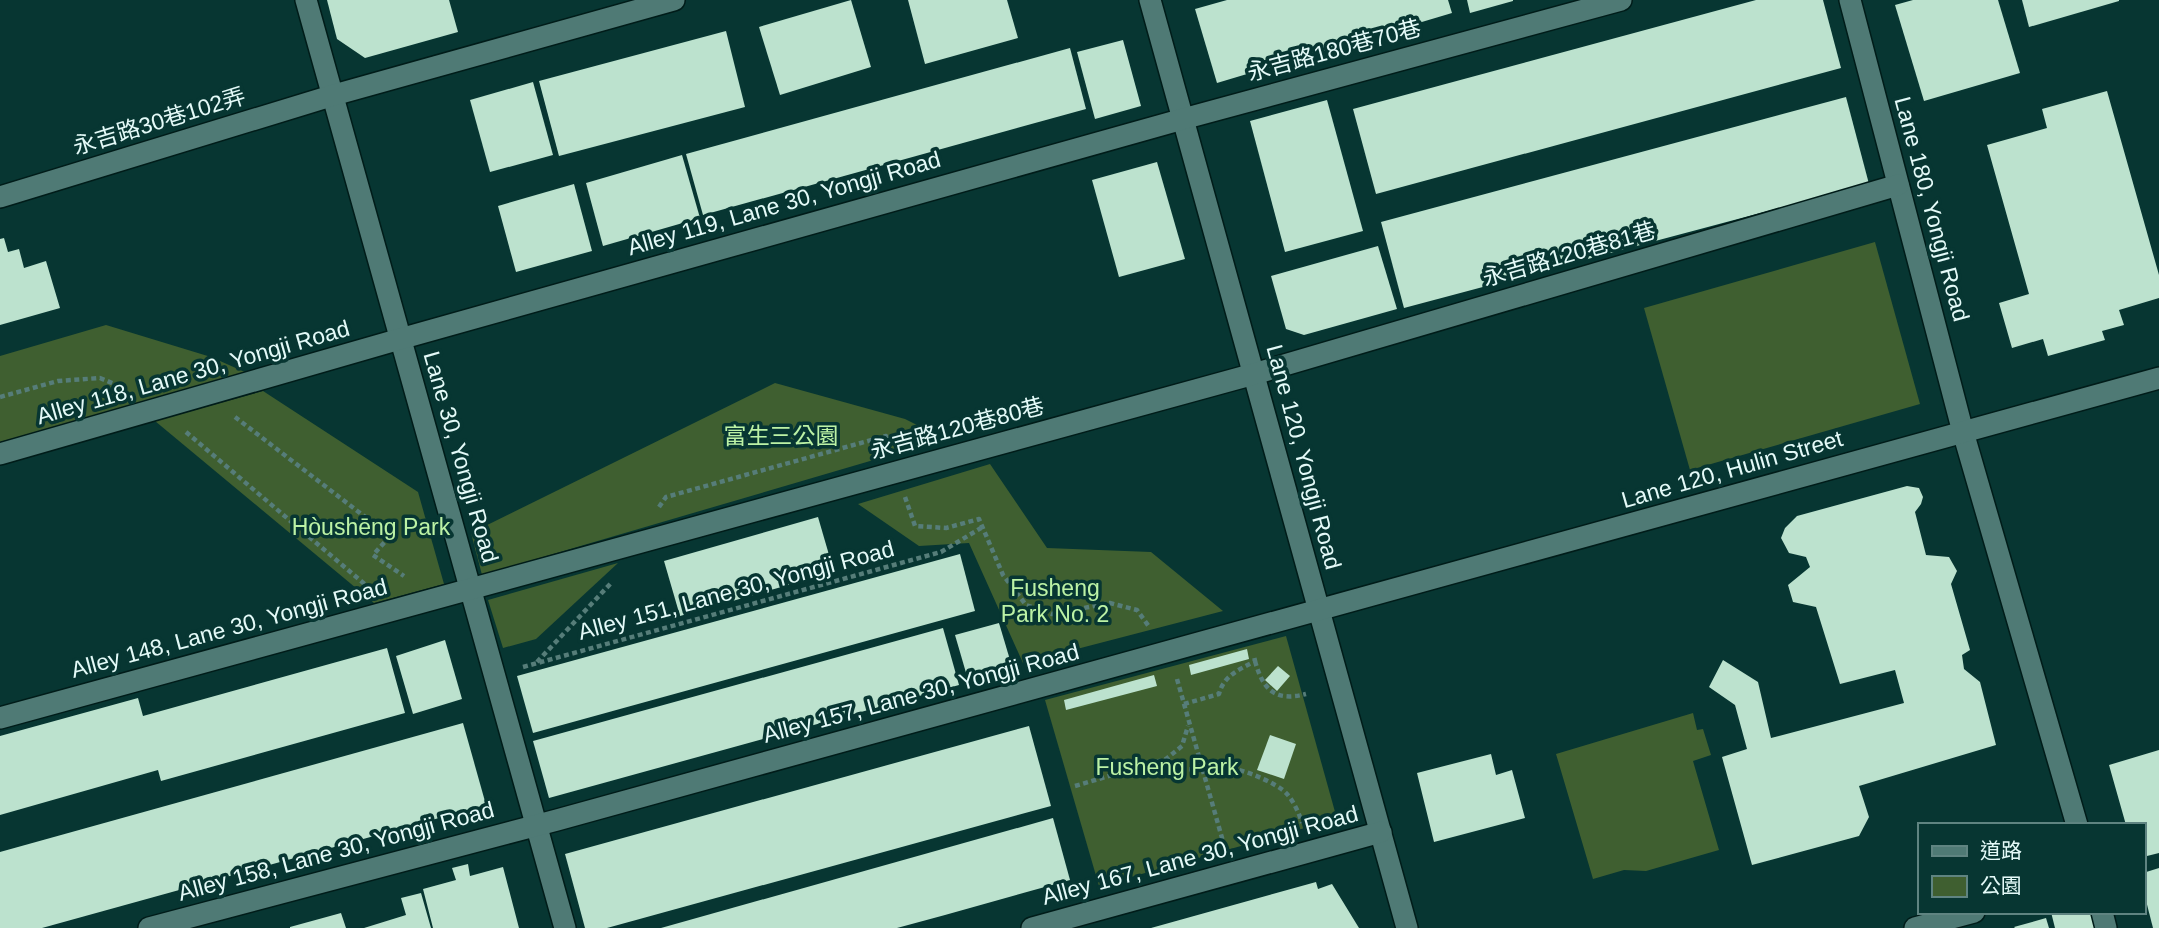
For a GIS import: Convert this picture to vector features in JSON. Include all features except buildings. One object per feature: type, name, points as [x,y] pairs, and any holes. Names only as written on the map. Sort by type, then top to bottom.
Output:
[{"type":"street","name":"Lane 30, Yongji Road","points":[[306,0],[565,928]]},
{"type":"street","name":"永吉路30巷102弄","points":[[0,197],[334,95],[674,0]]},
{"type":"street","name":"Lane 120, Yongji Road","points":[[1150,0],[1407,928]]},
{"type":"street","name":"永吉路180巷70巷","points":[[1183,119],[1621,0]]},
{"type":"street","name":"Lane 180, Yongji Road","points":[[1850,0],[1963,432],[2076,823]]},
{"type":"street","name":"Alley 119, Lane 30, Yongji Road","points":[[400,339],[1183,119]]},
{"type":"street","name":"永吉路120巷81巷","points":[[1254,374],[1898,185]]},
{"type":"street","name":"Alley 118, Lane 30, Yongji Road","points":[[0,454],[400,339]]},
{"type":"street","name":"永吉路120巷80巷","points":[[471,589],[1254,374]]},
{"type":"street","name":"Lane 120, Hulin Street","points":[[1319,611],[2159,378]]},
{"type":"street","name":"Alley 148, Lane 30, Yongji Road","points":[[0,718],[471,589]]},
{"type":"street","name":"Alley 157, Lane 30, Yongji Road","points":[[537,825],[1319,611]]},
{"type":"street","name":"Alley 158, Lane 30, Yongji Road","points":[[149,928],[537,825]]},
{"type":"street","name":"Alley 167, Lane 30, Yongji Road","points":[[1032,928],[1381,832]]},
{"type":"street","points":[[1914,928],[1966,914]]},
{"type":"path","points":[[0,397],[58,381],[100,379],[130,390]]},
{"type":"path","points":[[207,396],[390,536],[373,555],[404,577]]},
{"type":"path","points":[[159,409],[376,594]]},
{"type":"path","name":"Alley 151, Lane 30, Yongji Road","points":[[495,674],[941,552],[981,528]]},
{"type":"path","points":[[537,663],[617,577]]},
{"type":"path","points":[[1253,652],[1261,681],[1276,695],[1291,698],[1306,694]]},
{"type":"path","points":[[1184,704],[1219,694],[1229,675],[1255,661]]},
{"type":"path","points":[[1075,786],[1166,759],[1182,746],[1188,721]]},
{"type":"path","points":[[1166,759],[1188,771],[1225,767],[1243,771],[1267,782],[1286,792],[1302,823]]},
{"type":"green space","points":[[1875,242],[1920,404],[1690,470],[1644,308]]},
{"type":"green space","points":[[106,325],[211,357],[247,373],[0,442],[0,356]]},
{"type":"green space","name":"富生三公園","points":[[775,383],[905,419],[945,439],[482,575],[471,533]]},
{"type":"green space","name":"Hòushēng Park","points":[[263,391],[418,492],[444,584],[374,603],[155,421]]},
{"type":"green space","name":"Fusheng Park No. 2","points":[[990,464],[1047,548],[1151,552],[1223,611],[1023,663],[969,543],[919,546],[858,504]]},
{"type":"green space","points":[[618,563],[536,639],[503,648],[488,600]]},
{"type":"green space","name":"Fusheng Park","points":[[1286,636],[1337,819],[1099,886],[1045,700]]},
{"type":"green space","points":[[1693,713],[1697,730],[1703,729],[1711,755],[1693,761],[1719,850],[1646,871],[1624,870],[1593,879],[1556,754]]}]
